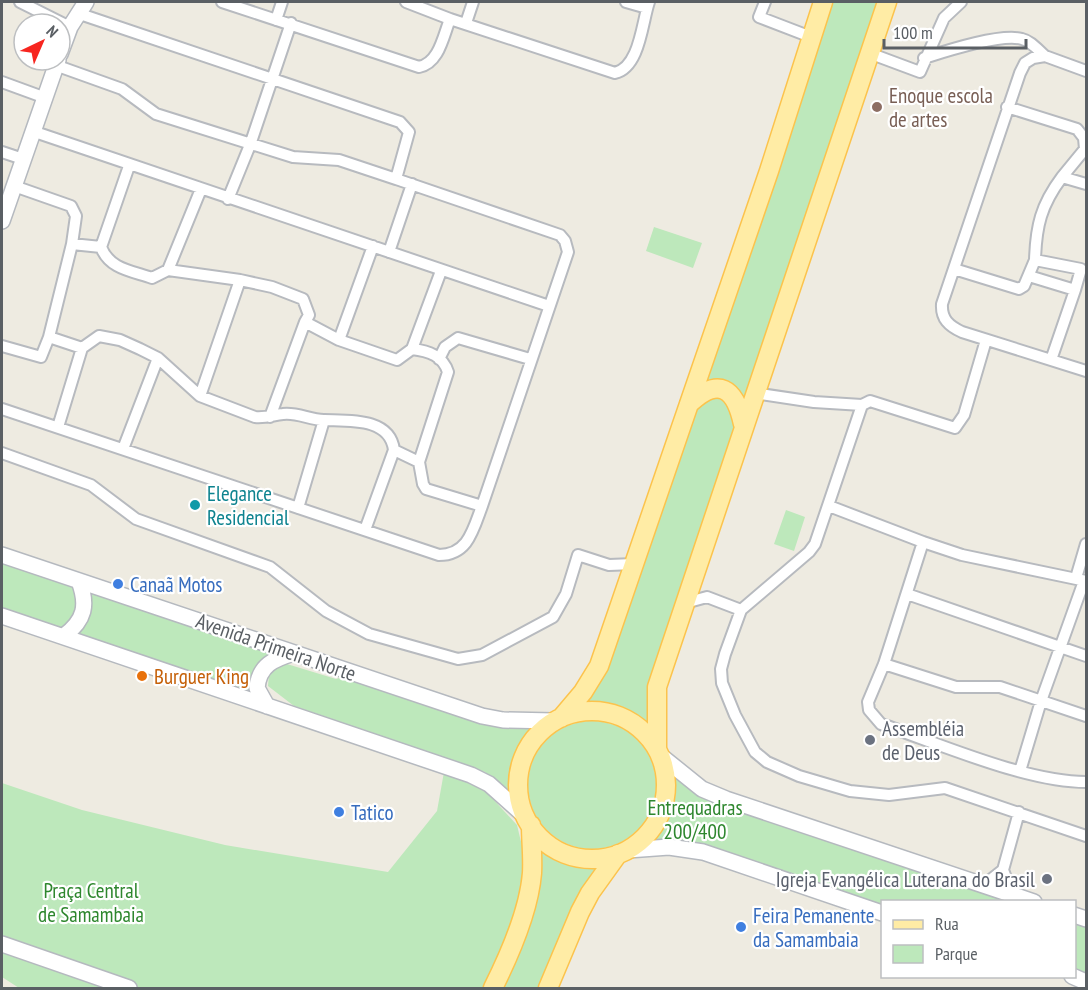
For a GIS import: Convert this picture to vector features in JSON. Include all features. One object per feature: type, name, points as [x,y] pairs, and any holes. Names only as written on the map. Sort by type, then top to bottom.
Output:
[{"type":"main road","points":[[494,988],[529,895],[532,872],[529,821],[520,799],[519,780],[522,760],[531,743],[583,692],[599,666],[824,2]]},
{"type":"main road","points":[[548,988],[580,912],[623,852],[645,837],[658,820],[662,810],[666,777],[659,753],[657,687],[887,2]]},
{"type":"main road","points":[[72,29],[79,14]]},
{"type":"main road","points":[[2,221],[53,72]]},
{"type":"main road","points":[[689,404],[709,390],[724,391],[738,402],[743,426]]},
{"type":"main road","name":"Avenida Primeira Norte","points":[[2,555],[493,719],[557,720]]},
{"type":"main road","points":[[64,636],[74,628],[84,613],[85,597],[79,581]]},
{"type":"main road","points":[[2,616],[471,775],[489,784],[529,821],[548,843],[569,855],[585,859],[669,847],[703,852],[881,913]]},
{"type":"main road","points":[[267,706],[257,688],[260,674],[272,661],[294,654]]},
{"type":"main road","points":[[557,720],[582,712],[605,712],[627,720],[639,728],[659,753],[702,789],[726,800],[1028,900]]},
{"type":"main road","points":[[2,944],[129,988]]},
{"type":"street","points":[[20,2],[79,14],[400,122],[409,132],[396,179]]},
{"type":"street","points":[[222,2],[419,67],[426,66],[435,58],[450,19]]},
{"type":"street","points":[[276,20],[282,2]]},
{"type":"street","points":[[406,2],[450,19],[615,73],[626,67],[633,56],[648,5],[626,2]]},
{"type":"street","points":[[466,23],[473,2]]},
{"type":"street","points":[[765,2],[759,17],[811,37]]},
{"type":"street","points":[[869,53],[920,72],[924,58],[944,18],[962,2]]},
{"type":"street","points":[[228,199],[250,145],[291,24]]},
{"type":"street","points":[[924,58],[959,47],[1014,38],[1032,44],[1045,56]]},
{"type":"street","points":[[1086,71],[1045,56],[1039,56],[1025,63],[1007,107],[942,304],[941,314],[952,328],[1086,371]]},
{"type":"street","points":[[2,408],[439,555],[451,555],[469,541],[568,252],[565,241],[560,235],[412,184],[339,160],[293,157],[156,114],[122,89],[72,66]]},
{"type":"street","points":[[2,82],[43,97]]},
{"type":"street","points":[[954,269],[1018,289],[1029,276],[1035,260],[1036,230],[1041,214],[1062,177],[1086,150],[1084,138],[1077,129],[1007,107]]},
{"type":"street","points":[[32,131],[129,166],[549,306]]},
{"type":"street","points":[[2,152],[23,159]]},
{"type":"street","points":[[129,166],[101,247],[105,258],[111,264],[152,278],[168,270],[240,280],[272,287],[303,299],[309,315],[270,417]]},
{"type":"street","points":[[1062,177],[1086,184]]},
{"type":"street","points":[[388,252],[412,184]]},
{"type":"street","points":[[2,346],[41,357],[49,338],[72,244],[76,216],[71,206],[14,186]]},
{"type":"street","points":[[168,270],[201,189]]},
{"type":"street","points":[[72,244],[101,247]]},
{"type":"street","points":[[339,340],[373,246]]},
{"type":"street","points":[[1035,260],[1084,270],[1051,360]]},
{"type":"street","points":[[305,322],[339,340],[397,360],[412,349],[441,271]]},
{"type":"street","points":[[1029,276],[1075,290]]},
{"type":"street","points":[[200,396],[240,280]]},
{"type":"street","points":[[58,428],[82,348],[99,336],[120,340],[158,358],[200,396],[255,417],[284,414],[324,420],[350,419],[371,424],[389,436],[394,450],[365,530]]},
{"type":"street","points":[[49,338],[82,348]]},
{"type":"street","points":[[439,359],[446,347],[458,338],[530,359]]},
{"type":"street","points":[[754,393],[814,402],[862,405],[870,401],[955,428],[964,415],[986,340]]},
{"type":"street","points":[[412,349],[429,351],[439,359],[448,372],[419,462],[423,484],[426,489],[482,506]]},
{"type":"street","points":[[123,449],[158,358]]},
{"type":"street","points":[[862,405],[813,548],[741,610],[724,654],[721,669],[722,683],[751,746],[767,762],[822,784],[850,791],[890,795],[945,788],[1086,836]]},
{"type":"street","points":[[298,508],[324,420]]},
{"type":"street","points":[[394,450],[419,462]]},
{"type":"street","points":[[2,453],[91,485],[136,519],[270,567],[326,611],[362,630],[458,659],[482,655],[553,616],[566,594],[578,555],[631,572]]},
{"type":"street","points":[[829,506],[962,555],[1082,580]]},
{"type":"street","points":[[923,542],[884,664],[868,702],[869,711],[882,724],[1020,771],[1060,781],[1086,782]]},
{"type":"street","points":[[1020,771],[1082,580],[1086,544]]},
{"type":"street","points":[[609,565],[631,572]]},
{"type":"street","points":[[694,575],[707,597]]},
{"type":"street","points":[[907,594],[1086,656]]},
{"type":"street","points":[[685,603],[707,597],[741,610]]},
{"type":"street","points":[[884,664],[956,687],[1000,687],[1086,717]]},
{"type":"street","points":[[1012,894],[1003,870],[1019,812]]},
{"type":"street","points":[[984,885],[1003,870]]},
{"type":"green space","points":[[830,2],[882,2],[745,408],[739,397],[700,391]]},
{"type":"green space","points":[[654,227],[702,243],[693,268],[646,251]]},
{"type":"green space","points":[[709,396],[722,396],[733,403],[736,424],[652,730],[627,713],[599,706],[578,704],[607,671],[698,407]]},
{"type":"green space","points":[[786,510],[805,517],[794,551],[774,544]]},
{"type":"green space","points":[[2,561],[273,652],[254,671],[253,693],[2,610]]},
{"type":"green space","points":[[287,664],[336,679],[345,676],[501,728],[535,725],[517,759],[513,776],[513,796],[485,772],[294,706],[268,686],[269,674],[274,666]]},
{"type":"green space","points":[[592,721],[616,726],[637,740],[651,761],[656,785],[651,809],[637,830],[616,844],[592,849],[568,844],[547,830],[533,809],[528,785],[533,761],[547,740],[568,726]]},
{"type":"green space","name":"Entrequadras 200/400","points":[[671,771],[1013,900],[881,900],[881,908],[704,849],[645,846],[667,812],[671,802],[673,782]]},
{"type":"green space","name":"Praça Central de Samambaia","points":[[444,772],[480,785],[517,825],[527,867],[515,917],[488,988],[19,988],[2,977],[2,783],[82,810],[225,845],[388,872],[437,811]]},
{"type":"green space","points":[[536,846],[568,863],[585,866],[604,865],[546,988],[502,988]]},
{"type":"green space","points":[[1076,922],[1086,926],[1086,978],[1076,974]]},
{"type":"place","name":"Enoque escola de artes","points":[[877,107]]},
{"type":"place","name":"Elegance Residencial","points":[[195,505]]},
{"type":"place","name":"Canaã Motos","points":[[118,584]]},
{"type":"place","name":"Burguer King","points":[[142,676]]},
{"type":"place","name":"Assembléia de Deus","points":[[870,740]]},
{"type":"place","name":"Tatico","points":[[339,812]]},
{"type":"place","name":"Igreja Evangélica Luterana do Brasil","points":[[1047,879]]},
{"type":"place","name":"Feira Pemanente da Samambaia","points":[[741,927]]}]
